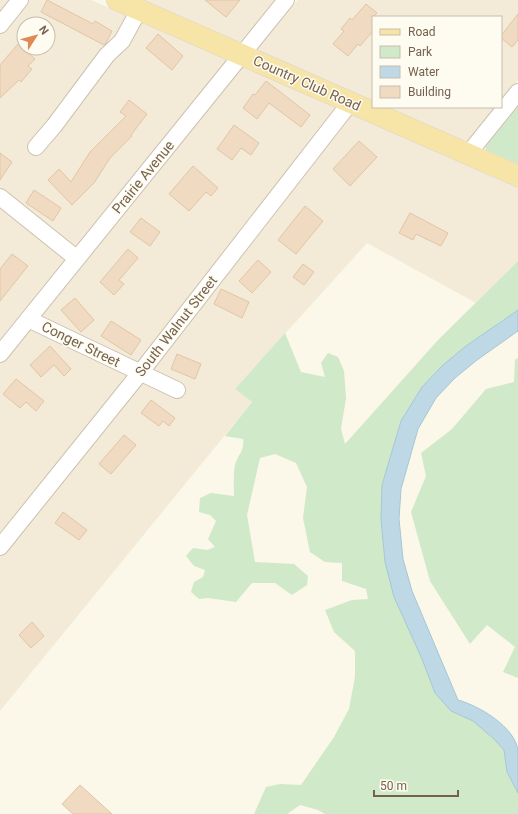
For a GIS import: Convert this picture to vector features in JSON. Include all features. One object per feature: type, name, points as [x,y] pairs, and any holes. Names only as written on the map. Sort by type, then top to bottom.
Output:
[{"type":"main road","name":"Country Club Road","points":[[117,0],[518,176]]},
{"type":"street","points":[[0,25],[20,0]]},
{"type":"street","name":"Prairie Avenue","points":[[0,354],[76,258],[286,0]]},
{"type":"street","points":[[36,147],[54,126],[107,56],[122,41],[139,10]]},
{"type":"street","points":[[468,154],[518,92]]},
{"type":"street","name":"South Walnut Street","points":[[0,548],[140,373],[350,103]]},
{"type":"street","points":[[0,196],[76,258]]},
{"type":"street","name":"Conger Street","points":[[28,319],[177,390]]},
{"type":"shaded area","points":[[0,0],[91,0],[518,184],[518,261],[476,303],[367,243],[235,389],[252,402],[0,711]]},
{"type":"shaded area","points":[[141,0],[275,0],[239,43]]},
{"type":"shaded area","points":[[298,0],[518,0],[518,80],[502,100],[502,16],[372,16],[372,102],[258,51],[258,49]]},
{"type":"shaded area","points":[[388,108],[495,108],[471,139],[464,141]]},
{"type":"green space","points":[[518,105],[518,164],[486,150],[485,145]]},
{"type":"green space","points":[[518,261],[518,310],[498,323],[401,421],[382,485],[408,628],[422,659],[451,711],[473,721],[494,739],[504,750],[507,772],[518,793],[518,814],[325,814],[318,810],[300,805],[287,814],[254,814],[266,787],[280,784],[301,785],[334,737],[349,709],[355,677],[355,651],[334,632],[325,610],[352,600],[368,599],[366,589],[342,581],[342,563],[325,562],[310,552],[303,518],[307,487],[296,463],[275,454],[260,458],[247,515],[255,562],[294,564],[308,576],[307,585],[292,595],[275,583],[252,583],[236,602],[208,598],[199,599],[191,592],[194,582],[203,577],[205,570],[194,566],[186,556],[193,548],[207,550],[215,547],[208,539],[216,521],[210,515],[199,512],[200,498],[211,493],[234,496],[234,469],[243,447],[243,439],[225,436],[252,402],[235,389],[285,333],[301,372],[325,377],[321,363],[328,353],[338,357],[344,371],[346,398],[341,429],[345,444],[438,340]]},
{"type":"green space","points":[[518,358],[518,678],[503,672],[515,647],[487,625],[470,644],[430,581],[411,512],[426,476],[421,453],[452,429],[486,389],[514,382],[515,360]]},
{"type":"water","points":[[518,310],[518,331],[477,360],[455,378],[436,398],[418,429],[401,489],[399,519],[403,559],[412,591],[458,700],[485,712],[503,725],[510,733],[518,750],[518,793],[507,772],[504,750],[494,739],[473,721],[451,711],[435,693],[422,659],[394,597],[385,562],[381,519],[382,485],[401,421],[422,387],[443,365],[466,346]]},
{"type":"building","points":[[47,0],[93,24],[95,21],[112,31],[104,45],[56,20],[56,16],[49,16],[41,12]]},
{"type":"building","points":[[205,0],[240,0],[226,17]]},
{"type":"building","points":[[366,4],[377,13],[372,16],[372,32],[360,46],[358,44],[348,56],[333,44],[344,31],[341,29],[350,18],[352,20]]},
{"type":"building","points":[[518,14],[518,40],[512,47],[502,39],[502,35]]},
{"type":"building","points":[[158,34],[183,56],[172,70],[146,48]]},
{"type":"building","points":[[16,46],[16,56],[32,56],[35,59],[28,66],[32,69],[21,82],[19,80],[0,98],[0,65]]},
{"type":"building","points":[[266,81],[310,115],[301,127],[269,103],[257,119],[243,108],[253,94],[255,95]]},
{"type":"building","points":[[129,100],[147,114],[131,135],[132,136],[110,158],[94,183],[72,205],[48,180],[59,169],[71,182],[90,152],[126,116],[120,112]]},
{"type":"building","points":[[234,125],[259,143],[251,155],[241,148],[232,160],[217,149]]},
{"type":"building","points":[[359,141],[377,157],[350,186],[333,169]]},
{"type":"building","points":[[0,153],[12,162],[0,180]]},
{"type":"building","points":[[193,166],[218,188],[211,196],[206,192],[189,211],[169,194]]},
{"type":"building","points":[[34,190],[61,208],[53,221],[26,203]]},
{"type":"building","points":[[305,206],[323,221],[296,254],[278,240]]},
{"type":"building","points":[[410,213],[448,233],[441,246],[416,234],[413,240],[399,233]]},
{"type":"building","points":[[141,218],[160,232],[150,246],[130,232]]},
{"type":"building","points":[[128,249],[138,258],[119,280],[124,284],[114,295],[100,282]]},
{"type":"building","points":[[12,254],[28,266],[0,301],[0,269]]},
{"type":"building","points":[[258,260],[271,272],[252,293],[239,281]]},
{"type":"building","points":[[303,264],[314,272],[304,285],[293,277]]},
{"type":"building","points":[[221,289],[249,302],[242,318],[214,304]]},
{"type":"building","points":[[75,298],[94,320],[81,332],[61,310]]},
{"type":"building","points":[[111,321],[141,340],[131,355],[101,336]]},
{"type":"building","points":[[50,346],[71,369],[64,376],[54,365],[41,377],[30,365]]},
{"type":"building","points":[[177,354],[201,364],[195,379],[171,369]]},
{"type":"building","points":[[16,379],[44,401],[36,411],[26,402],[20,408],[3,394]]},
{"type":"building","points":[[151,400],[175,418],[169,426],[163,421],[159,426],[141,413]]},
{"type":"building","points":[[124,435],[136,445],[111,474],[99,464]]},
{"type":"building","points":[[63,512],[87,530],[79,540],[55,523]]},
{"type":"building","points":[[32,622],[44,636],[31,648],[19,635]]},
{"type":"building","points":[[80,785],[112,814],[73,814],[62,804]]}]
